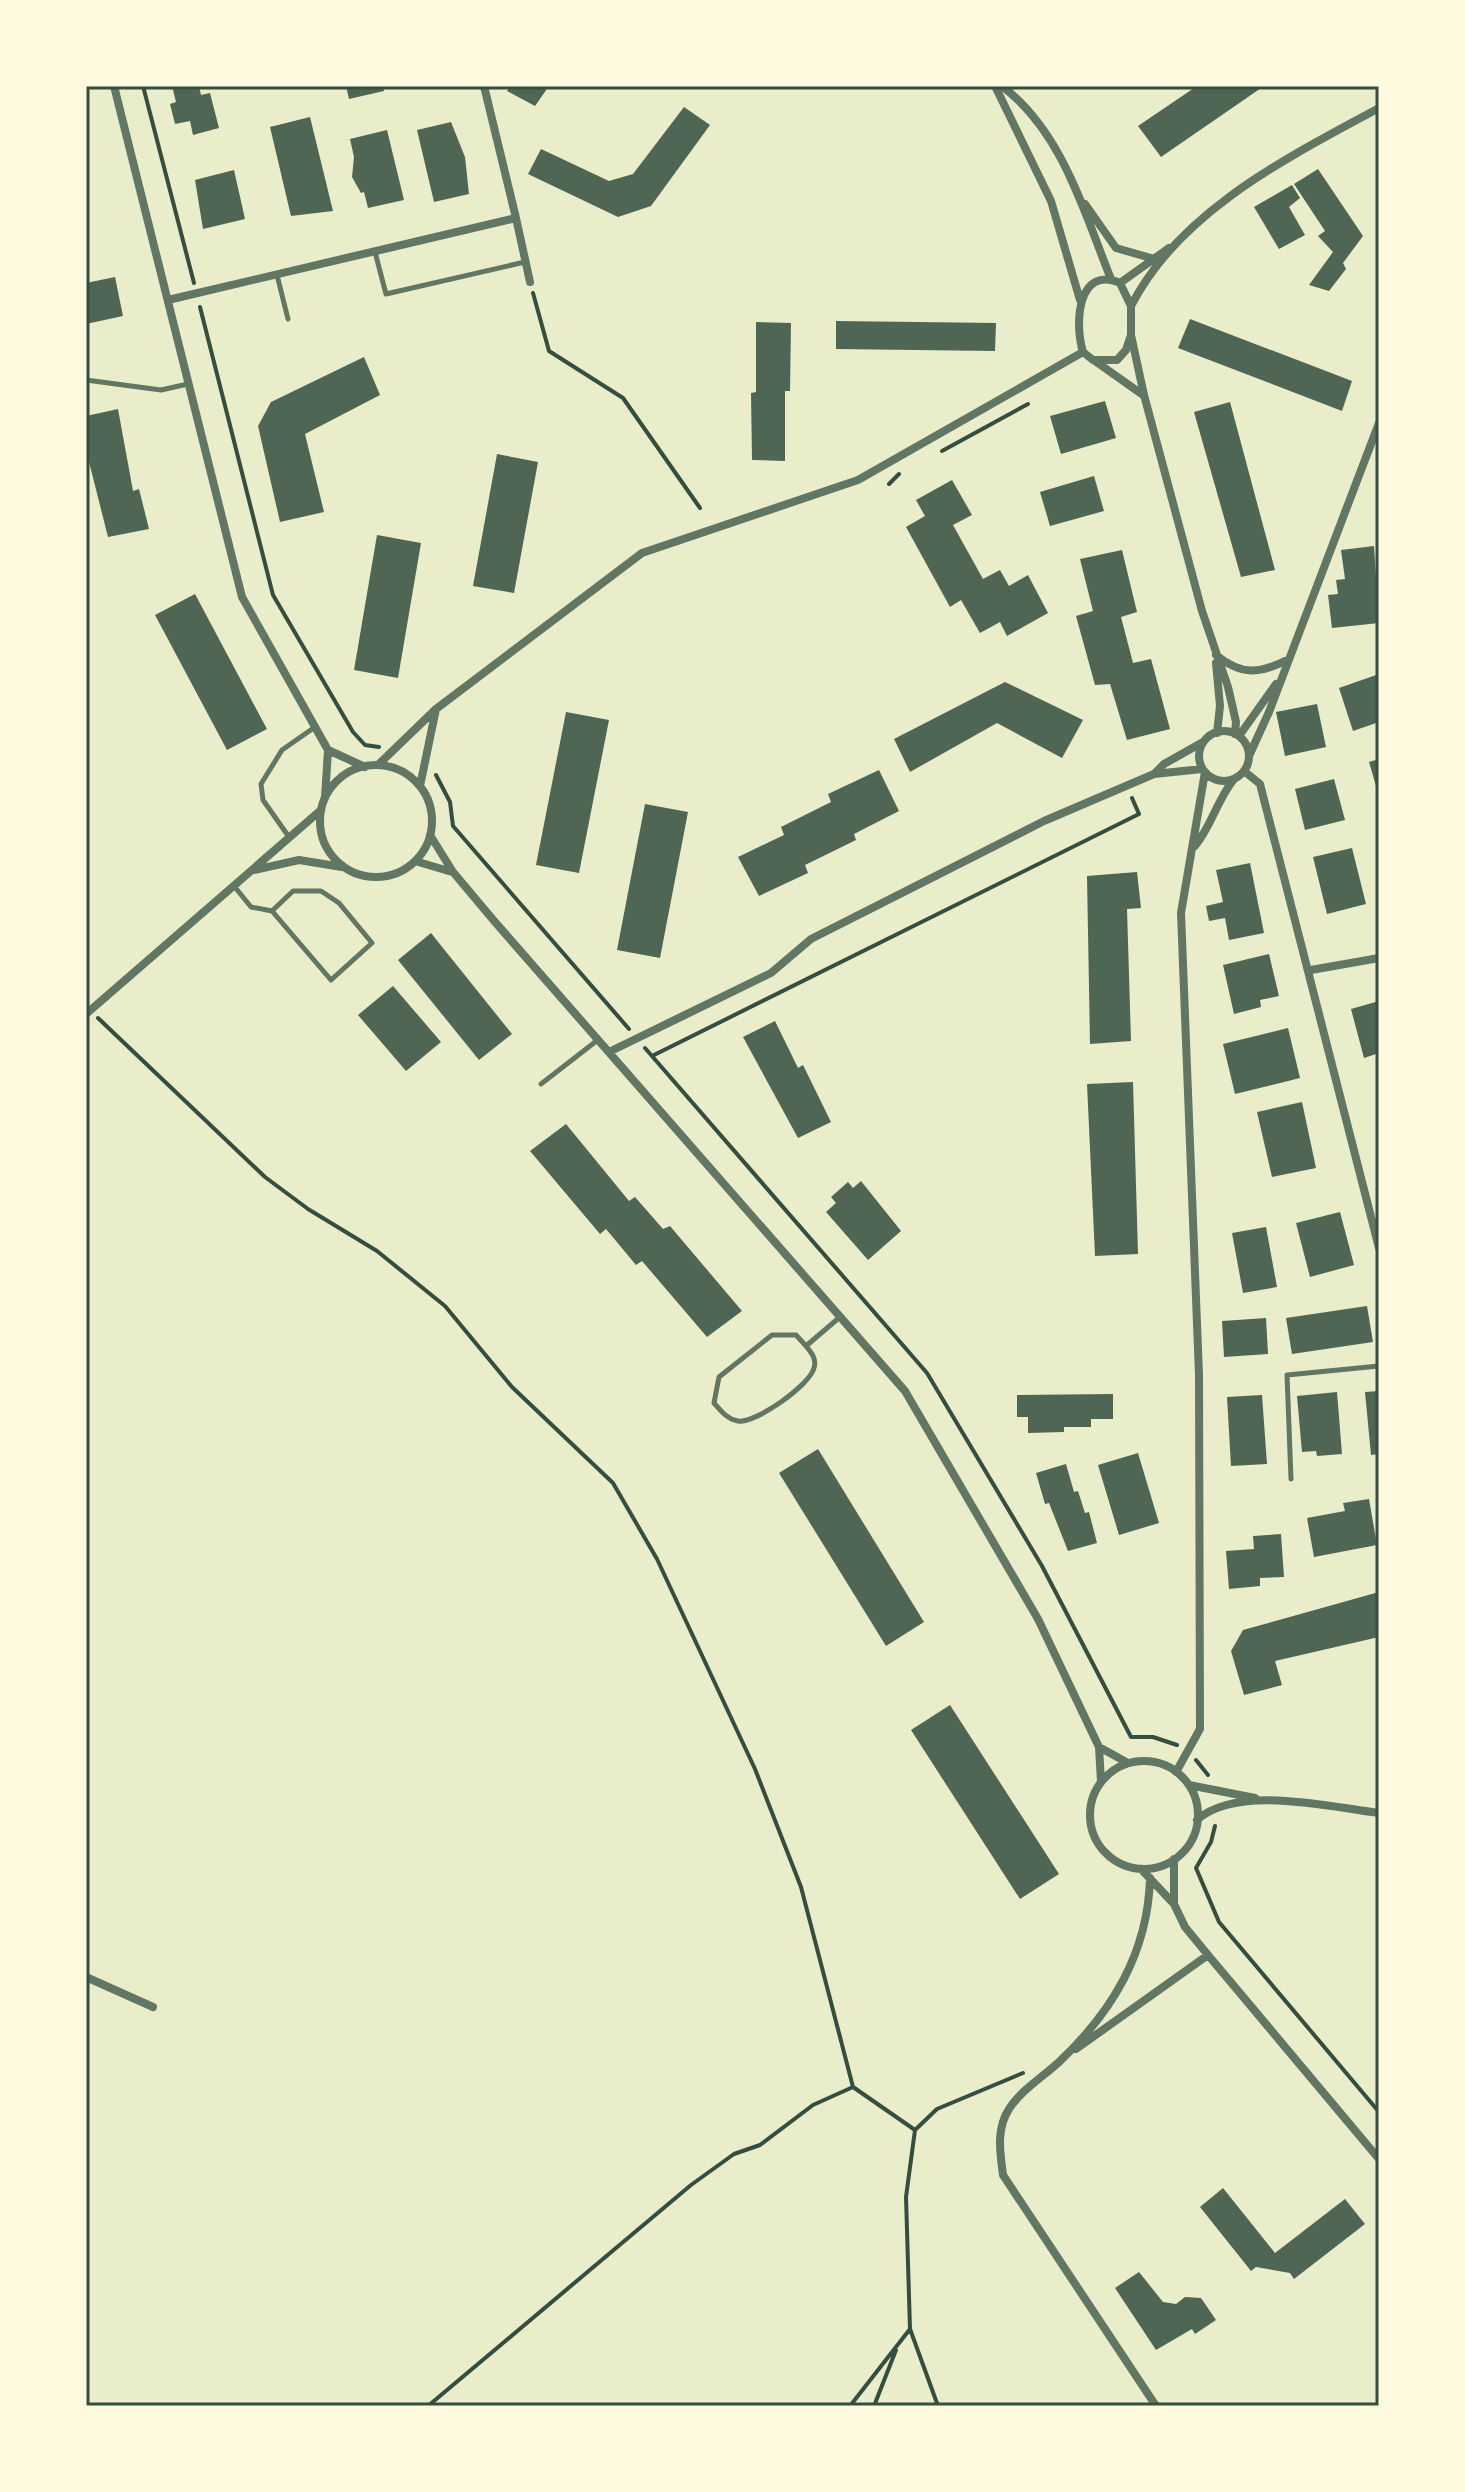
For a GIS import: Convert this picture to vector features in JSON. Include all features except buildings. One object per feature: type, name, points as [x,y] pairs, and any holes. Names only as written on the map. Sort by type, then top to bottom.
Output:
[{"type":"street","points":[[114,86],[242,597],[328,750],[325,798],[321,810],[324,843],[345,868]]},
{"type":"street","points":[[484,86],[530,282]]},
{"type":"street","points":[[995,86],[1051,201],[1080,302],[1083,352],[1144,395]]},
{"type":"street","points":[[1002,86],[1029,106],[1060,153],[1116,281],[1131,306]]},
{"type":"street","points":[[1080,302],[1086,288],[1097,279],[1116,281],[1173,246],[1278,163],[1379,108]]},
{"type":"street","points":[[1075,190],[1116,248],[1151,258]]},
{"type":"street","points":[[168,300],[516,218]]},
{"type":"street","points":[[1173,246],[1143,282],[1131,306],[1131,335],[1144,395],[1215,654],[1228,687],[1237,735],[1249,756]]},
{"type":"street","points":[[1093,360],[1117,360],[1126,350],[1131,335]]},
{"type":"street","points":[[378,765],[436,709],[642,553],[858,480],[1083,352]]},
{"type":"street","points":[[1195,846],[1206,832],[1222,794],[1244,771],[1379,423]]},
{"type":"street","points":[[1373,441],[1379,450]]},
{"type":"street","points":[[1215,654],[1231,667],[1249,672],[1267,670],[1289,659]]},
{"type":"street","points":[[1215,654],[1220,706],[1217,733]]},
{"type":"street","points":[[1237,735],[1279,680]]},
{"type":"street","points":[[420,786],[436,709]]},
{"type":"street","points":[[1154,774],[1164,764],[1217,733],[1237,735]]},
{"type":"street","points":[[1176,1772],[1200,1729],[1199,1375],[1181,913],[1205,787],[1199,753],[1204,742]]},
{"type":"street","points":[[328,750],[365,767]]},
{"type":"street","points":[[250,872],[276,862],[299,860],[381,877],[400,872],[415,861],[430,835],[432,815],[420,786],[408,775],[378,765],[365,767],[342,777],[325,798]]},
{"type":"street","points":[[611,1051],[771,973],[811,939],[1044,821],[1154,774],[1204,771],[1215,780],[1234,779]]},
{"type":"street","points":[[1244,771],[1260,784],[1311,970],[1379,1248]]},
{"type":"street","points":[[87,1010],[321,810]]},
{"type":"street","points":[[430,835],[453,872],[905,1391],[1038,1619],[1099,1747],[1101,1782],[1090,1813],[1098,1845],[1110,1857],[1141,1869],[1174,1904],[1185,1927],[1379,2159]]},
{"type":"street","points":[[415,861],[453,872]]},
{"type":"street","points":[[1311,970],[1379,958]]},
{"type":"street","points":[[1099,1747],[1128,1763]]},
{"type":"street","points":[[1101,1782],[1128,1763],[1145,1761],[1176,1772],[1189,1785],[1196,1802],[1194,1835],[1174,1859],[1160,1866],[1141,1869]]},
{"type":"street","points":[[1189,1785],[1264,1800],[1379,1813]]},
{"type":"street","points":[[1197,1820],[1235,1802],[1264,1800]]},
{"type":"street","points":[[1174,1859],[1174,1904]]},
{"type":"street","points":[[1150,1878],[1145,1923],[1131,1968],[1106,2011],[1063,2059],[1009,2109],[998,2141],[1003,2175],[1156,2406]]},
{"type":"street","points":[[1063,2059],[1208,1955]]},
{"type":"street","points":[[86,1977],[153,2007]]},
{"type":"lane","points":[[375,251],[386,294],[526,262]]},
{"type":"lane","points":[[277,274],[288,319]]},
{"type":"lane","points":[[86,380],[161,390],[189,383]]},
{"type":"lane","points":[[290,838],[263,800],[261,784],[282,750],[315,727]]},
{"type":"lane","points":[[234,886],[251,907],[272,911],[331,980],[372,943],[339,903],[321,891],[293,891],[272,911]]},
{"type":"lane","points":[[541,1084],[600,1039]]},
{"type":"lane","points":[[806,1346],[841,1317]]},
{"type":"lane","points":[[772,1335],[796,1335],[806,1346],[814,1355],[814,1369],[806,1381],[759,1418],[740,1422],[724,1416],[714,1403],[719,1377],[772,1335]]},
{"type":"lane","points":[[1291,1479],[1287,1375],[1379,1366]]},
{"type":"path","points":[[143,86],[273,595],[353,732],[365,745],[393,750]]},
{"type":"path","points":[[530,282],[549,351],[623,398],[700,508]]},
{"type":"path","points":[[937,453],[1028,404]]},
{"type":"path","points":[[889,484],[911,467]]},
{"type":"path","points":[[426,765],[436,775],[450,802],[453,826],[927,1373],[1042,1566],[1131,1737],[1153,1737],[1175,1743],[1188,1752],[1213,1781],[1214,1791]]},
{"type":"path","points":[[652,1056],[1139,814],[1127,786]]},
{"type":"path","points":[[87,1010],[265,1177],[308,1209],[377,1251],[445,1306],[512,1387],[613,1483],[657,1559],[761,1783],[801,1887],[853,2087],[915,2130]]},
{"type":"path","points":[[1215,1809],[1211,1842],[1196,1868],[1219,1922],[1379,2112]]},
{"type":"path","points":[[938,2406],[910,2329],[906,2197],[915,2130],[937,2109],[1035,2069]]},
{"type":"path","points":[[428,2406],[691,2185],[734,2154],[760,2145],[813,2105],[853,2087]]},
{"type":"path","points":[[850,2406],[910,2329]]},
{"type":"path","points":[[874,2406],[896,2354],[895,2347]]}]
